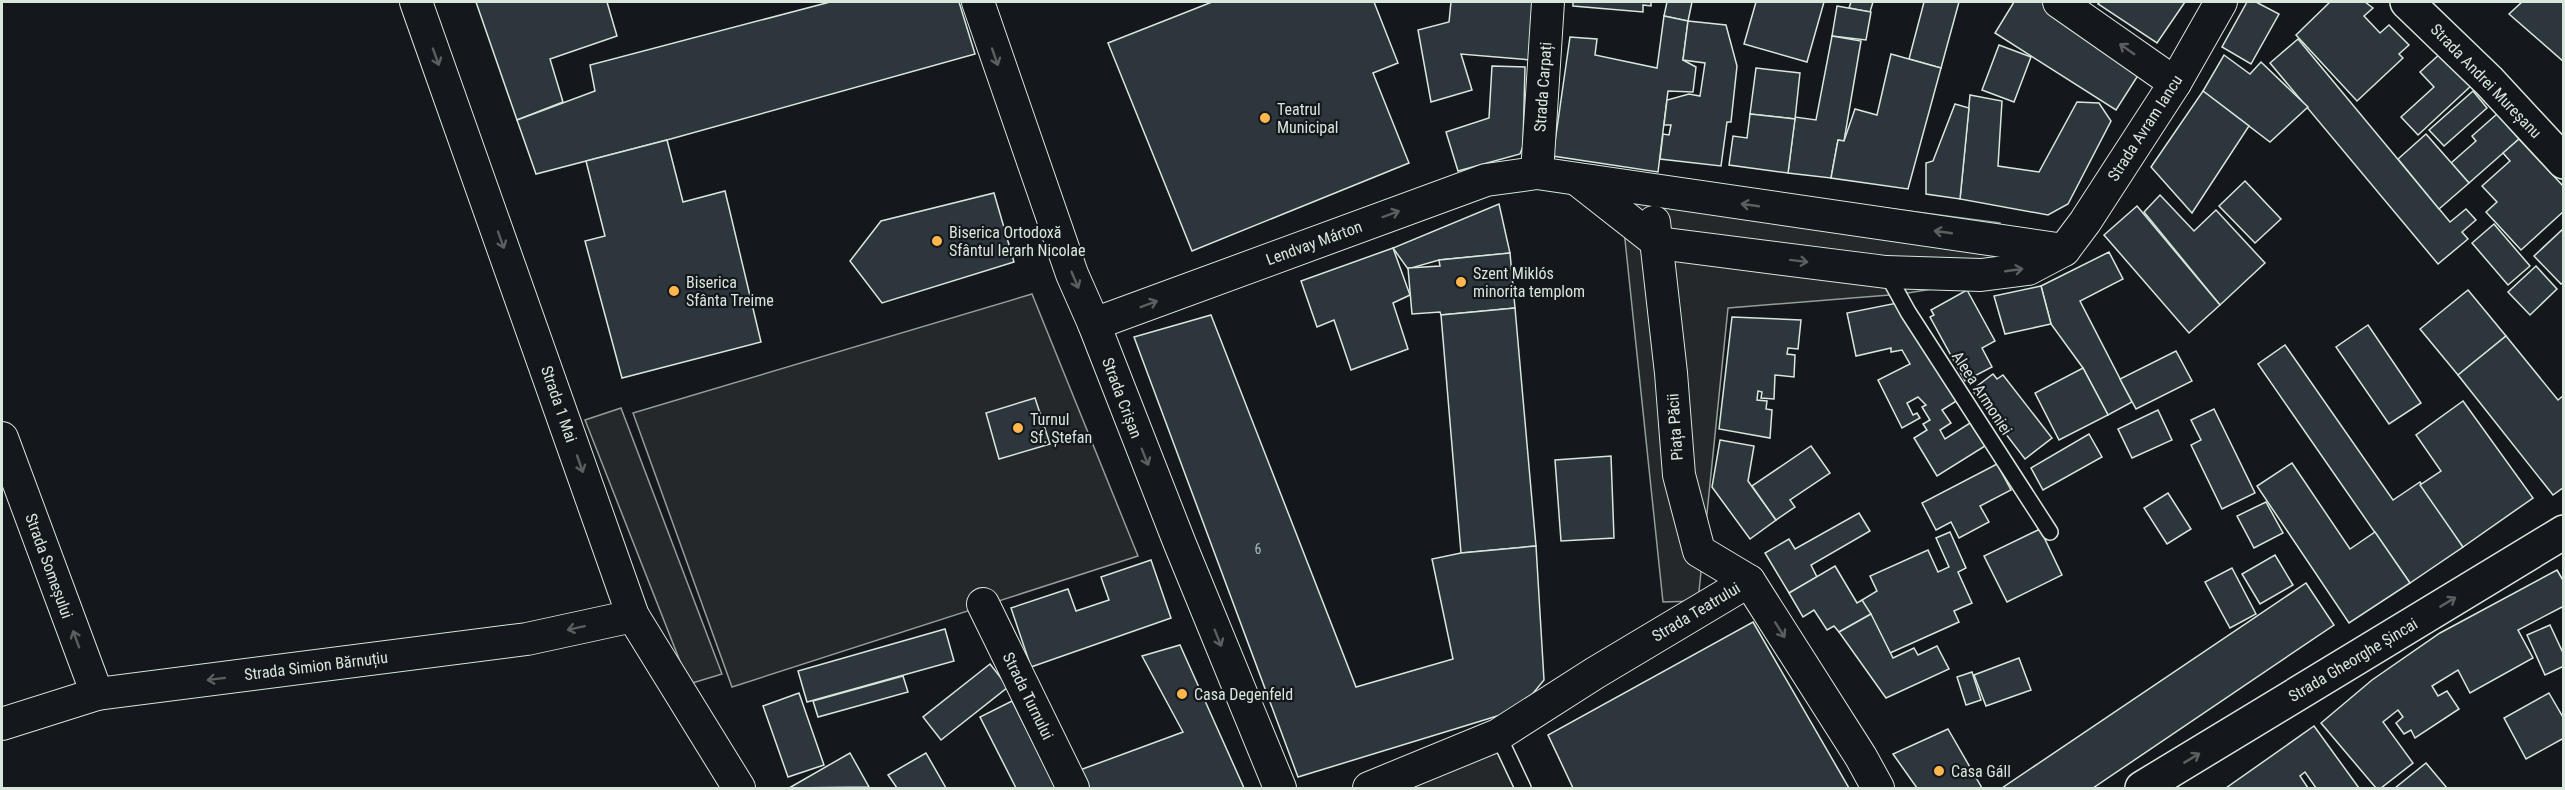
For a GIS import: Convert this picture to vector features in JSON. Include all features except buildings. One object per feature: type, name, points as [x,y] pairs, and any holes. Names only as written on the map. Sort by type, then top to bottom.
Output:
[{"type":"main road","name":"Strada Andrei Mureșanu","points":[[2407,2],[2489,81],[2564,162]]},
{"type":"main road","name":"Strada Gheorghe Șincai","points":[[2142,789],[2564,532]]},
{"type":"street","name":"Strada 1 Mai","points":[[417,2],[633,616],[739,789]]},
{"type":"street","name":"Strada Crișan","points":[[978,2],[1072,274],[1280,789]]},
{"type":"street","name":"Strada Carpați","points":[[1537,173],[1548,2]]},
{"type":"street","points":[[2059,2],[2175,82]]},
{"type":"street","name":"Strada Avram Iancu","points":[[2064,250],[2175,82],[2221,2]]},
{"type":"street","name":"Lendvay Márton","points":[[1094,324],[1486,180],[1537,173],[1578,180]]},
{"type":"street","points":[[1578,180],[2064,250]]},
{"type":"street","points":[[1578,180],[1658,243],[1886,272],[1981,275],[2028,268],[2064,250]]},
{"type":"street","name":"Piața Păcii","points":[[1669,193],[1660,202],[1654,217],[1679,475],[1687,513],[1699,551],[1749,581]]},
{"type":"street","points":[[1977,237],[1983,250],[1981,275]]},
{"type":"street","name":"Strada Someșului","points":[[2,438],[97,694]]},
{"type":"street","name":"Strada Teatrului","points":[[1369,789],[1498,735],[1749,581],[1861,757],[1878,789]]},
{"type":"street","name":"Strada Turnului","points":[[983,604],[1073,789]]},
{"type":"street","name":"Strada Simion Bărnuțiu","points":[[2,724],[97,694],[527,639],[633,616]]},
{"type":"lane","name":"Aleea Armoniei","points":[[1886,272],[1908,312],[2050,532]]},
{"type":"lane","points":[[1498,735],[1523,789]]},
{"type":"shaded area","points":[[1618,173],[2000,223],[1991,279],[1902,294],[1728,308],[1698,601],[1663,602]]},
{"type":"shaded area","points":[[1032,294],[1138,556],[732,687],[633,413]]},
{"type":"shaded area","points":[[621,408],[722,674],[689,684],[585,420]]},
{"type":"shaded area","points":[[1501,749],[1519,788],[1400,788]]},
{"type":"place","name":"Teatrul Municipal","points":[[1265,118]]},
{"type":"place","name":"Biserica Ortodoxă Sfântul Ierarh Nicolae","points":[[937,241]]},
{"type":"place","name":"Szent Miklós minorita templom","points":[[1461,282]]},
{"type":"place","name":"Biserica Sfânta Treime","points":[[674,291]]},
{"type":"place","name":"Turnul Sf. Ștefan","points":[[1018,428]]},
{"type":"place","name":"Casa Degenfeld","points":[[1182,694]]},
{"type":"place","name":"Casa Gáll","points":[[1939,771]]}]
